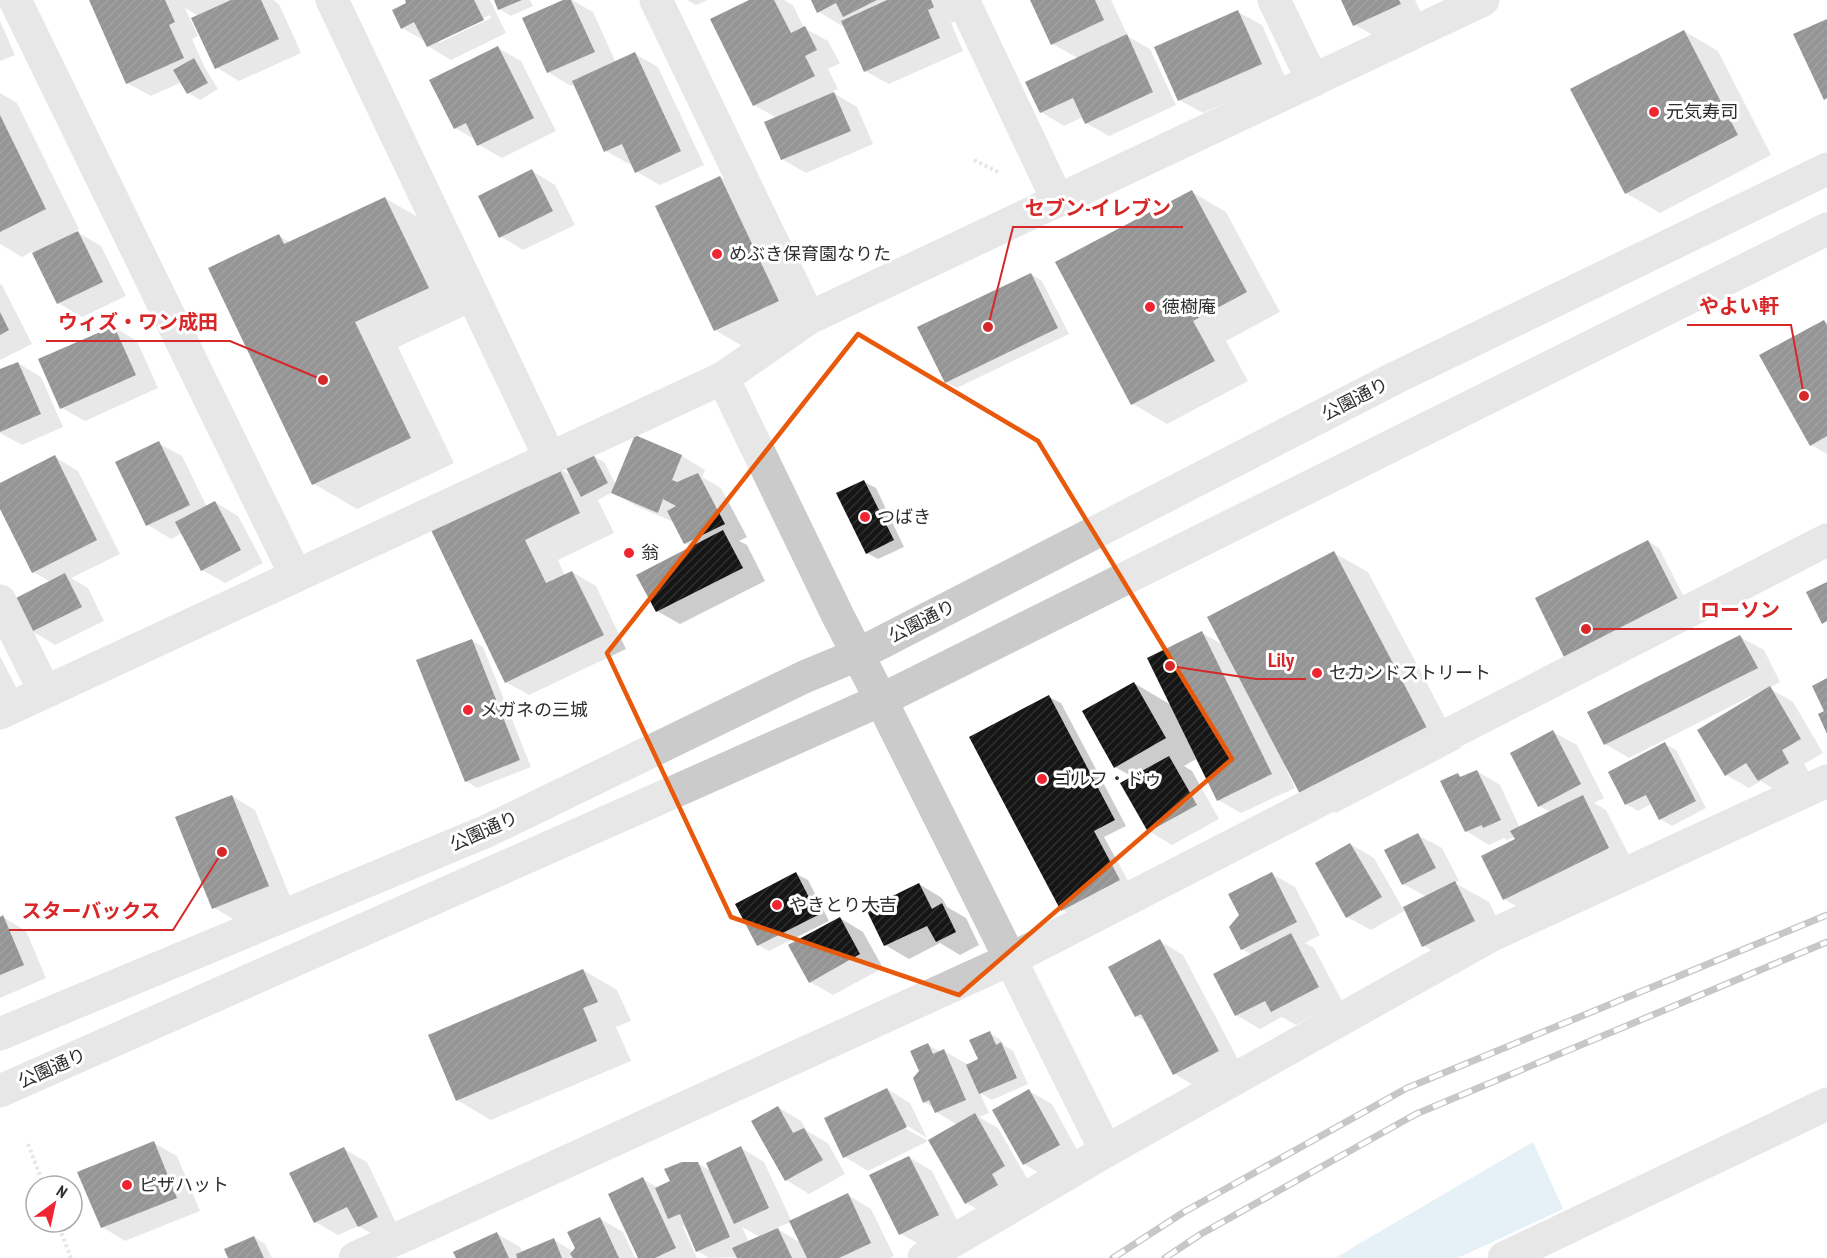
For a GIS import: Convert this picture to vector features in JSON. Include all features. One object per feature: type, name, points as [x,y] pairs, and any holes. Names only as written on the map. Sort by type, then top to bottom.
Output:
[{"type":"street","points":[[15,0],[296,576]]},
{"type":"street","points":[[332,0],[550,458]]},
{"type":"street","points":[[656,0],[809,318]]},
{"type":"street","points":[[963,0],[1058,201]]},
{"type":"street","points":[[1274,0],[1312,81]]},
{"type":"street","points":[[0,713],[723,378],[809,318],[1483,0]]},
{"type":"street","name":"公園通り","points":[[0,1034],[487,831],[804,677],[857,654],[1395,378],[1827,169]]},
{"type":"street","name":"公園通り","points":[[0,1091],[881,700],[1827,229]]},
{"type":"street","points":[[723,378],[857,654],[1106,1151]]},
{"type":"street","points":[[355,1258],[1011,959],[1827,540]]},
{"type":"street","points":[[0,601],[45,692]]},
{"type":"street","points":[[924,1258],[1106,1151],[1490,936],[1827,781]]},
{"type":"street","points":[[1504,1258],[1827,1104]]},
{"type":"path","points":[[28,1144],[39,1174]]},
{"type":"path","points":[[61,1234],[70,1258]]},
{"type":"highlighted area","points":[[858,334],[1038,441],[1232,759],[959,995],[731,917],[607,653]]},
{"type":"water","points":[[1533,1142],[1563,1209],[1458,1258],[1335,1258]]},
{"type":"building","points":[[89,0],[165,0],[175,22],[169,25],[184,58],[126,84]]},
{"type":"building","points":[[231,0],[261,0],[279,39],[215,69],[191,18]]},
{"type":"building","points":[[405,0],[474,0],[484,20],[427,47],[414,22],[401,29],[392,10],[406,3]]},
{"type":"building","points":[[494,0],[522,0],[498,10]]},
{"type":"building","points":[[563,0],[571,0],[595,52],[547,73],[522,18]]},
{"type":"building","points":[[749,0],[774,0],[791,33],[805,26],[817,50],[805,56],[815,76],[753,106],[710,19]]},
{"type":"building","points":[[811,0],[877,0],[843,17],[836,3],[817,13]]},
{"type":"building","points":[[887,0],[931,0],[934,7],[928,10],[940,38],[864,72],[841,21]]},
{"type":"building","points":[[1030,0],[1095,0],[1104,20],[1051,45]]},
{"type":"building","points":[[1341,0],[1399,0],[1401,4],[1353,26]]},
{"type":"building","points":[[1238,10],[1262,64],[1178,101],[1154,47]]},
{"type":"building","points":[[1827,19],[1827,98],[1824,100],[1793,34]]},
{"type":"building","name":"元気寿司","points":[[1684,30],[1738,135],[1625,194],[1570,89]]},
{"type":"building","points":[[1127,34],[1153,92],[1085,124],[1073,98],[1040,113],[1025,82]]},
{"type":"building","points":[[498,46],[534,118],[477,146],[466,123],[454,129],[429,80]]},
{"type":"building","points":[[635,52],[681,151],[635,173],[622,144],[604,152],[572,81]]},
{"type":"building","points":[[194,58],[208,83],[187,94],[173,70]]},
{"type":"building","points":[[834,92],[851,131],[781,160],[764,122]]},
{"type":"building","points":[[0,115],[46,209],[0,232]]},
{"type":"building","points":[[532,169],[553,211],[499,238],[478,196]]},
{"type":"building","name":"めぶき保育園なりた","points":[[720,176],[779,301],[714,331],[655,206]]},
{"type":"building","name":"徳樹庵","points":[[1192,190],[1247,292],[1193,321],[1215,361],[1131,405],[1055,262]]},
{"type":"building","points":[[385,197],[429,288],[355,322],[411,438],[312,485],[208,268],[279,234],[284,244]]},
{"type":"building","points":[[78,231],[103,282],[57,304],[32,253]]},
{"type":"building","points":[[1031,273],[1058,328],[945,383],[917,327]]},
{"type":"building","points":[[0,312],[9,330],[0,335]]},
{"type":"building","points":[[1824,320],[1827,325],[1827,436],[1810,446],[1759,355]]},
{"type":"building","points":[[114,326],[136,375],[60,409],[38,359]]},
{"type":"building","points":[[18,362],[41,414],[0,432],[0,369]]},
{"type":"building","points":[[635,435],[682,455],[672,480],[677,482],[698,473],[725,524],[684,544],[667,511],[676,506],[663,499],[658,513],[611,493]]},
{"type":"building","points":[[159,441],[190,505],[146,526],[115,462]]},
{"type":"building","points":[[593,454],[608,483],[581,497],[566,468]]},
{"type":"building","points":[[55,455],[97,540],[32,573],[0,509],[0,483]]},
{"type":"building","points":[[558,466],[580,513],[525,540],[546,583],[572,571],[604,635],[505,683],[430,528]]},
{"type":"building","name":"つばき","points":[[864,480],[894,540],[866,554],[836,493]]},
{"type":"building","points":[[215,501],[241,550],[201,571],[175,522]]},
{"type":"building","points":[[723,530],[743,568],[656,612],[636,575]]},
{"type":"building","points":[[1648,540],[1678,599],[1565,659],[1535,598]]},
{"type":"building","name":"セカンドストリート","points":[[1334,551],[1427,728],[1300,794],[1207,617]]},
{"type":"building","points":[[65,573],[82,607],[31,632],[14,599]]},
{"type":"building","points":[[1827,582],[1827,621],[1822,624],[1806,592]]},
{"type":"building","points":[[1202,631],[1272,774],[1217,801],[1147,658]]},
{"type":"building","points":[[1740,635],[1758,668],[1604,745],[1587,712]]},
{"type":"building","name":"メガネの三城","points":[[472,639],[520,760],[465,782],[416,660]]},
{"type":"building","points":[[1827,678],[1827,734],[1818,714],[1824,711],[1812,686]]},
{"type":"building","points":[[1134,682],[1166,738],[1114,768],[1082,711]]},
{"type":"building","points":[[1770,686],[1801,739],[1782,750],[1789,763],[1758,781],[1746,763],[1725,776],[1697,730]]},
{"type":"building","name":"ゴルフ・ドゥ","points":[[1049,695],[1115,820],[1094,831],[1120,880],[1061,911],[969,737]]},
{"type":"building","points":[[1553,730],[1581,784],[1538,807],[1510,753]]},
{"type":"building","points":[[1665,742],[1696,801],[1659,820],[1646,795],[1625,805],[1608,772]]},
{"type":"building","points":[[1169,756],[1197,805],[1148,832],[1120,783]]},
{"type":"building","points":[[1477,770],[1501,820],[1483,828],[1482,825],[1465,832],[1440,781],[1458,773],[1460,777]]},
{"type":"building","points":[[232,795],[269,886],[212,909],[175,817]]},
{"type":"building","points":[[1583,795],[1609,848],[1503,900],[1481,856],[1515,839],[1510,831]]},
{"type":"building","points":[[1418,833],[1436,868],[1402,885],[1384,850]]},
{"type":"building","points":[[1350,843],[1382,897],[1346,918],[1315,863]]},
{"type":"building","points":[[796,872],[818,915],[757,946],[735,904]]},
{"type":"building","points":[[1272,872],[1297,922],[1241,950],[1229,927],[1239,915],[1228,894]]},
{"type":"building","points":[[1455,881],[1475,921],[1422,947],[1403,907]]},
{"type":"building","points":[[919,883],[932,909],[942,903],[956,932],[936,942],[927,926],[884,946],[866,909]]},
{"type":"building","points":[[3,915],[24,965],[0,975],[0,917]]},
{"type":"building","points":[[840,917],[860,954],[809,983],[788,945]]},
{"type":"building","points":[[1291,933],[1319,987],[1271,1012],[1265,1001],[1235,1016],[1213,974]]},
{"type":"building","points":[[1160,939],[1219,1051],[1173,1075],[1141,1014],[1135,1017],[1108,967]]},
{"type":"building","points":[[583,969],[598,1002],[583,1008],[597,1041],[456,1101],[428,1035]]},
{"type":"building","points":[[990,1031],[996,1045],[1001,1042],[1017,1078],[979,1094],[966,1065],[978,1059],[969,1040]]},
{"type":"building","points":[[928,1043],[933,1054],[944,1049],[966,1100],[935,1113],[929,1100],[923,1103],[913,1078],[919,1071],[910,1051]]},
{"type":"building","points":[[887,1088],[907,1127],[843,1158],[824,1118]]},
{"type":"building","points":[[1029,1089],[1060,1145],[1023,1165],[992,1110]]},
{"type":"building","points":[[778,1106],[793,1133],[804,1128],[823,1160],[785,1181],[751,1121]]},
{"type":"building","points":[[975,1113],[1005,1166],[992,1174],[998,1185],[965,1204],[928,1140]]},
{"type":"building","name":"ピザハット","points":[[154,1141],[177,1198],[101,1228],[84,1188],[84,1174],[77,1172]]},
{"type":"building","points":[[741,1146],[769,1208],[734,1224],[706,1163]]},
{"type":"building","points":[[344,1147],[378,1217],[358,1227],[347,1207],[314,1223],[289,1173]]},
{"type":"building","points":[[909,1156],[939,1215],[899,1235],[869,1175]]},
{"type":"building","points":[[682,1162],[698,1162],[730,1237],[696,1252],[680,1214],[668,1219],[655,1188],[670,1181],[664,1169]]},
{"type":"building","points":[[643,1177],[676,1248],[655,1258],[638,1258],[608,1194]]},
{"type":"building","points":[[848,1193],[871,1243],[839,1258],[807,1258],[789,1221]]},
{"type":"building","points":[[600,1217],[619,1258],[573,1258],[570,1254],[575,1248],[567,1232]]},
{"type":"building","points":[[778,1228],[792,1258],[737,1258],[732,1248]]},
{"type":"building","points":[[497,1232],[509,1258],[456,1258],[453,1252]]},
{"type":"building","points":[[254,1236],[264,1258],[228,1258],[224,1249]]},
{"type":"building","points":[[554,1238],[562,1258],[517,1258],[516,1254]]},
{"type":"railway","points":[[1113,1258],[1184,1212],[1407,1088],[1827,915]]},
{"type":"railway","points":[[1165,1258],[1201,1234],[1416,1114],[1827,942]]},
{"type":"place","name":"元気寿司","points":[[1654,112]]},
{"type":"place","name":"めぶき保育園なりた","points":[[717,254]]},
{"type":"place","name":"徳樹庵","points":[[1150,307]]},
{"type":"place","name":"セブン-イレブン","points":[[988,327]]},
{"type":"place","name":"ウィズ・ワン成田","points":[[323,380]]},
{"type":"place","name":"やよい軒","points":[[1804,396]]},
{"type":"place","name":"つばき","points":[[865,517]]},
{"type":"place","name":"翁","points":[[629,553]]},
{"type":"place","name":"ローソン","points":[[1586,629]]},
{"type":"place","name":"Lily","points":[[1170,666]]},
{"type":"place","name":"セカンドストリート","points":[[1317,673]]},
{"type":"place","name":"メガネの三城","points":[[468,710]]},
{"type":"place","name":"ゴルフ・ドゥ","points":[[1042,779]]},
{"type":"place","name":"スターバックス","points":[[222,852]]},
{"type":"place","name":"やきとり大吉","points":[[777,905]]},
{"type":"place","name":"ピザハット","points":[[127,1185]]}]
